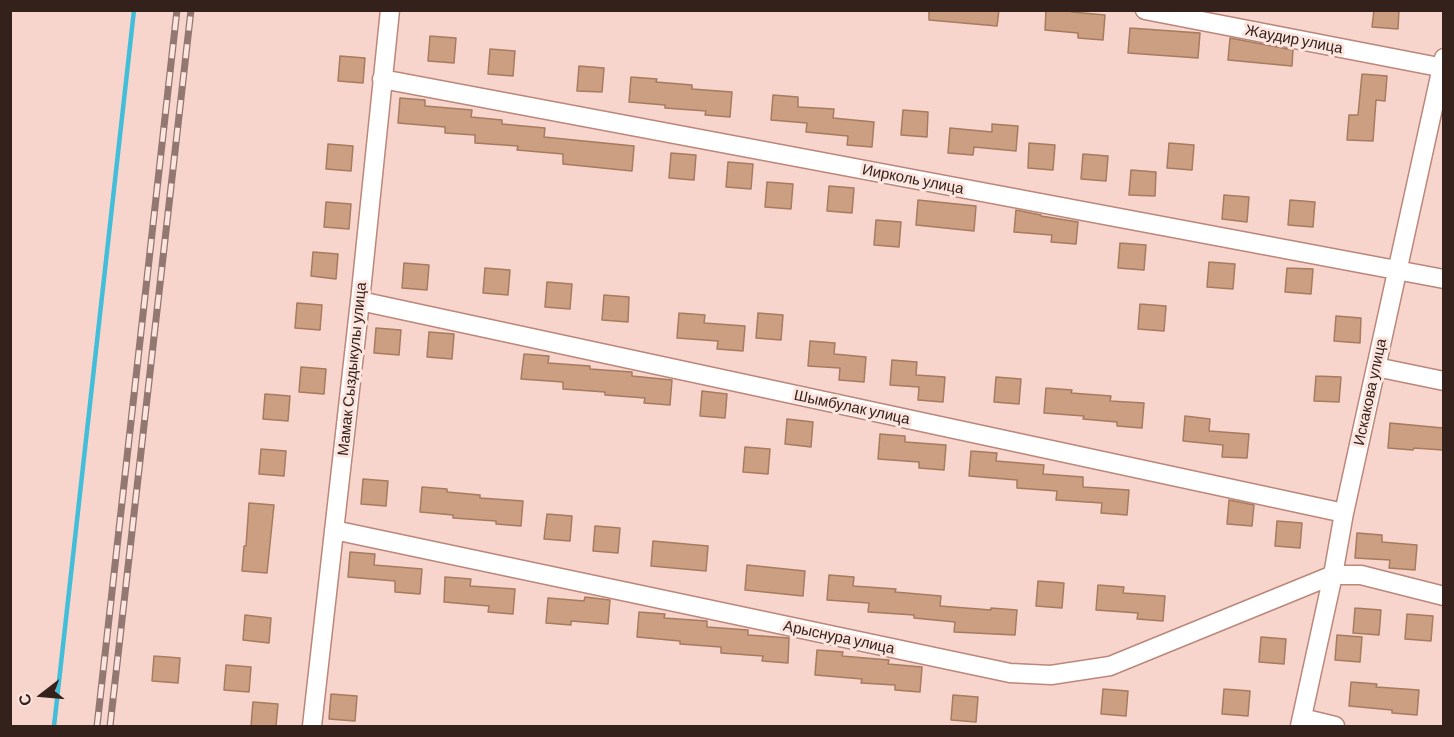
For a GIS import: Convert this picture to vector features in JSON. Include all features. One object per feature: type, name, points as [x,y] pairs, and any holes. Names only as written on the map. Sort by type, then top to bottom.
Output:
[{"type":"street","name":"Мамак Сыздыкулы улица","points":[[312,726],[390,10]]},
{"type":"street","name":"Жаудир улица","points":[[1145,10],[1443,64]]},
{"type":"street","name":"Искакова улица","points":[[1301,722],[1396,270],[1443,64]]},
{"type":"street","name":"Иирколь улица","points":[[382,79],[1443,279]]},
{"type":"street","name":"Шымбулак улица","points":[[360,301],[1344,513]]},
{"type":"street","points":[[1376,367],[1443,381]]},
{"type":"street","name":"Арыснура улица","points":[[334,530],[1010,673],[1051,675],[1110,666],[1333,575]]},
{"type":"street","points":[[1333,575],[1361,575],[1443,596]]},
{"type":"street","points":[[1301,722],[1335,726]]},
{"type":"building","points":[[929,10],[999,10],[997,26],[929,20]]},
{"type":"building","points":[[1046,10],[1072,10],[1072,12],[1105,15],[1103,40],[1078,38],[1078,33],[1045,30]]},
{"type":"building","points":[[1374,10],[1399,10],[1398,29],[1372,27]]},
{"type":"building","points":[[1130,28],[1200,33],[1198,58],[1128,53]]},
{"type":"building","points":[[430,36],[456,38],[454,63],[428,61]]},
{"type":"building","points":[[1230,38],[1293,50],[1292,66],[1228,60]]},
{"type":"building","points":[[490,49],[515,51],[513,76],[488,74]]},
{"type":"building","points":[[340,56],[365,58],[363,83],[338,81]]},
{"type":"building","points":[[579,66],[604,68],[602,92],[577,91]]},
{"type":"building","points":[[1362,74],[1387,76],[1385,101],[1376,100],[1373,141],[1347,140],[1349,115],[1358,115]]},
{"type":"building","points":[[631,77],[692,85],[692,89],[732,92],[730,117],[705,115],[706,111],[629,102]]},
{"type":"building","points":[[773,95],[798,97],[798,107],[834,109],[833,118],[874,122],[872,147],[847,145],[848,136],[806,132],[807,123],[771,120]]},
{"type":"building","points":[[400,98],[425,100],[425,106],[472,110],[471,117],[502,120],[502,124],[545,128],[544,137],[634,146],[632,171],[563,164],[563,154],[517,150],[518,146],[475,143],[475,135],[445,133],[445,127],[398,123]]},
{"type":"building","points":[[903,110],[928,112],[927,137],[901,135]]},
{"type":"building","points":[[992,124],[1018,126],[1016,151],[974,147],[973,155],[948,153],[950,128],[992,132]]},
{"type":"building","points":[[1029,143],[1055,145],[1053,170],[1028,168]]},
{"type":"building","points":[[1169,143],[1194,145],[1192,170],[1167,168]]},
{"type":"building","points":[[328,144],[353,146],[351,171],[326,169]]},
{"type":"building","points":[[671,153],[696,155],[694,180],[669,178]]},
{"type":"building","points":[[1083,154],[1108,156],[1106,181],[1081,179]]},
{"type":"building","points":[[728,162],[753,164],[751,189],[726,187]]},
{"type":"building","points":[[1131,170],[1156,172],[1155,196],[1129,195]]},
{"type":"building","points":[[767,182],[793,184],[791,209],[765,207]]},
{"type":"building","points":[[829,186],[854,188],[852,213],[827,211]]},
{"type":"building","points":[[1224,195],[1249,197],[1247,222],[1222,219]]},
{"type":"building","points":[[918,200],[976,206],[974,231],[916,225]]},
{"type":"building","points":[[1290,200],[1315,202],[1313,227],[1288,225]]},
{"type":"building","points":[[326,202],[351,204],[349,229],[324,227]]},
{"type":"building","points":[[1016,210],[1078,222],[1076,244],[1051,242],[1052,235],[1014,232]]},
{"type":"building","points":[[876,220],[901,222],[899,247],[874,245]]},
{"type":"building","points":[[1120,243],[1146,245],[1144,270],[1118,268]]},
{"type":"building","points":[[313,252],[338,254],[336,279],[311,276]]},
{"type":"building","points":[[1209,262],[1235,264],[1233,289],[1207,287]]},
{"type":"building","points":[[404,263],[429,265],[427,290],[402,288]]},
{"type":"building","points":[[485,268],[510,270],[508,295],[483,293]]},
{"type":"building","points":[[1287,268],[1313,269],[1311,294],[1285,292]]},
{"type":"building","points":[[547,282],[572,284],[570,309],[545,307]]},
{"type":"building","points":[[604,295],[629,297],[628,322],[602,320]]},
{"type":"building","points":[[297,303],[322,305],[320,330],[295,328]]},
{"type":"building","points":[[1140,304],[1166,306],[1164,331],[1138,329]]},
{"type":"building","points":[[679,313],[705,315],[704,323],[745,326],[743,351],[717,349],[718,341],[677,338]]},
{"type":"building","points":[[758,313],[783,315],[781,340],[756,338]]},
{"type":"building","points":[[1336,316],[1361,318],[1360,343],[1334,341]]},
{"type":"building","points":[[376,328],[401,330],[399,355],[374,353]]},
{"type":"building","points":[[429,332],[454,334],[452,359],[427,357]]},
{"type":"building","points":[[810,341],[835,343],[834,354],[866,357],[864,382],[839,380],[840,368],[808,366]]},
{"type":"building","points":[[524,354],[549,356],[548,363],[590,366],[590,369],[632,372],[632,376],[672,380],[670,405],[644,403],[645,398],[605,395],[605,392],[563,389],[563,382],[521,379]]},
{"type":"building","points":[[892,360],[917,362],[916,375],[945,377],[943,402],[918,400],[919,387],[890,385]]},
{"type":"building","points":[[301,367],[326,369],[324,394],[299,392]]},
{"type":"building","points":[[1316,376],[1341,377],[1339,402],[1314,401]]},
{"type":"building","points":[[996,377],[1021,379],[1019,404],[994,402]]},
{"type":"building","points":[[1046,388],[1072,390],[1071,393],[1111,396],[1110,401],[1144,403],[1142,428],[1117,426],[1117,422],[1083,419],[1084,416],[1044,413]]},
{"type":"building","points":[[702,391],[727,394],[725,418],[700,416]]},
{"type":"building","points":[[265,394],[290,396],[288,421],[263,419]]},
{"type":"building","points":[[1185,416],[1210,419],[1209,431],[1249,434],[1247,458],[1222,457],[1223,445],[1183,441]]},
{"type":"building","points":[[787,419],[813,422],[811,447],[785,444]]},
{"type":"building","points":[[1390,423],[1443,428],[1443,450],[1388,448]]},
{"type":"building","points":[[880,434],[905,436],[905,442],[946,445],[944,470],[919,468],[919,462],[878,459]]},
{"type":"building","points":[[745,447],[770,449],[768,474],[743,472]]},
{"type":"building","points":[[261,449],[286,451],[284,476],[259,474]]},
{"type":"building","points":[[971,451],[997,453],[996,461],[1044,465],[1043,474],[1083,477],[1083,487],[1129,490],[1127,515],[1101,513],[1102,503],[1056,500],[1057,491],[1017,488],[1017,480],[969,476]]},
{"type":"building","points":[[363,479],[388,481],[386,506],[361,504]]},
{"type":"building","points":[[422,487],[480,495],[480,498],[523,501],[521,526],[420,512]]},
{"type":"building","points":[[1229,500],[1254,505],[1252,526],[1227,524]]},
{"type":"building","points":[[249,503],[274,505],[267,573],[242,571]]},
{"type":"building","points":[[547,514],[572,516],[570,541],[544,539]]},
{"type":"building","points":[[1277,521],[1302,523],[1300,548],[1275,546]]},
{"type":"building","points":[[595,526],[620,528],[618,553],[593,551]]},
{"type":"building","points":[[1357,533],[1382,535],[1382,542],[1417,545],[1415,570],[1389,568],[1390,560],[1355,558]]},
{"type":"building","points":[[653,541],[708,546],[706,571],[651,566]]},
{"type":"building","points":[[350,552],[375,554],[374,565],[422,569],[420,594],[395,592],[395,581],[348,577]]},
{"type":"building","points":[[747,565],[805,571],[803,596],[745,590]]},
{"type":"building","points":[[829,575],[854,577],[853,586],[896,589],[895,592],[941,596],[940,606],[1017,610],[1015,635],[954,632],[955,622],[914,618],[914,615],[868,612],[869,603],[827,600]]},
{"type":"building","points":[[445,577],[471,579],[470,586],[515,589],[513,614],[488,612],[489,606],[444,602]]},
{"type":"building","points":[[1038,581],[1064,583],[1062,608],[1036,606]]},
{"type":"building","points":[[1098,585],[1124,587],[1123,593],[1165,596],[1163,621],[1137,619],[1138,613],[1096,610]]},
{"type":"building","points":[[585,597],[610,600],[608,624],[571,621],[571,625],[546,623],[548,598],[584,601]]},
{"type":"building","points":[[1355,608],[1381,610],[1379,635],[1353,633]]},
{"type":"building","points":[[639,612],[665,614],[664,618],[707,621],[707,627],[748,630],[748,635],[789,638],[788,663],[762,661],[763,656],[721,653],[721,647],[680,644],[680,641],[637,637]]},
{"type":"building","points":[[1407,614],[1433,616],[1431,641],[1405,639]]},
{"type":"building","points":[[245,615],[271,618],[269,643],[243,640]]},
{"type":"building","points":[[1337,635],[1362,637],[1360,662],[1335,660]]},
{"type":"building","points":[[1261,637],[1286,639],[1284,664],[1259,662]]},
{"type":"building","points":[[817,650],[843,652],[842,656],[889,660],[888,664],[922,667],[920,692],[895,690],[895,685],[861,683],[862,679],[815,675]]},
{"type":"building","points":[[154,656],[180,658],[178,683],[152,681]]},
{"type":"building","points":[[226,665],[251,667],[249,692],[224,690]]},
{"type":"building","points":[[1351,682],[1377,684],[1376,687],[1419,690],[1417,715],[1349,706]]},
{"type":"building","points":[[1103,689],[1128,691],[1126,716],[1101,714]]},
{"type":"building","points":[[1224,689],[1250,691],[1248,716],[1222,714]]},
{"type":"building","points":[[331,694],[357,696],[355,721],[329,719]]},
{"type":"building","points":[[953,695],[978,697],[976,722],[951,720]]},
{"type":"building","points":[[253,702],[278,704],[276,726],[251,726]]},
{"type":"waterway","points":[[54,726],[134,10]]},
{"type":"railway","points":[[97,726],[177,10]]},
{"type":"railway","points":[[110,726],[191,10]]}]
